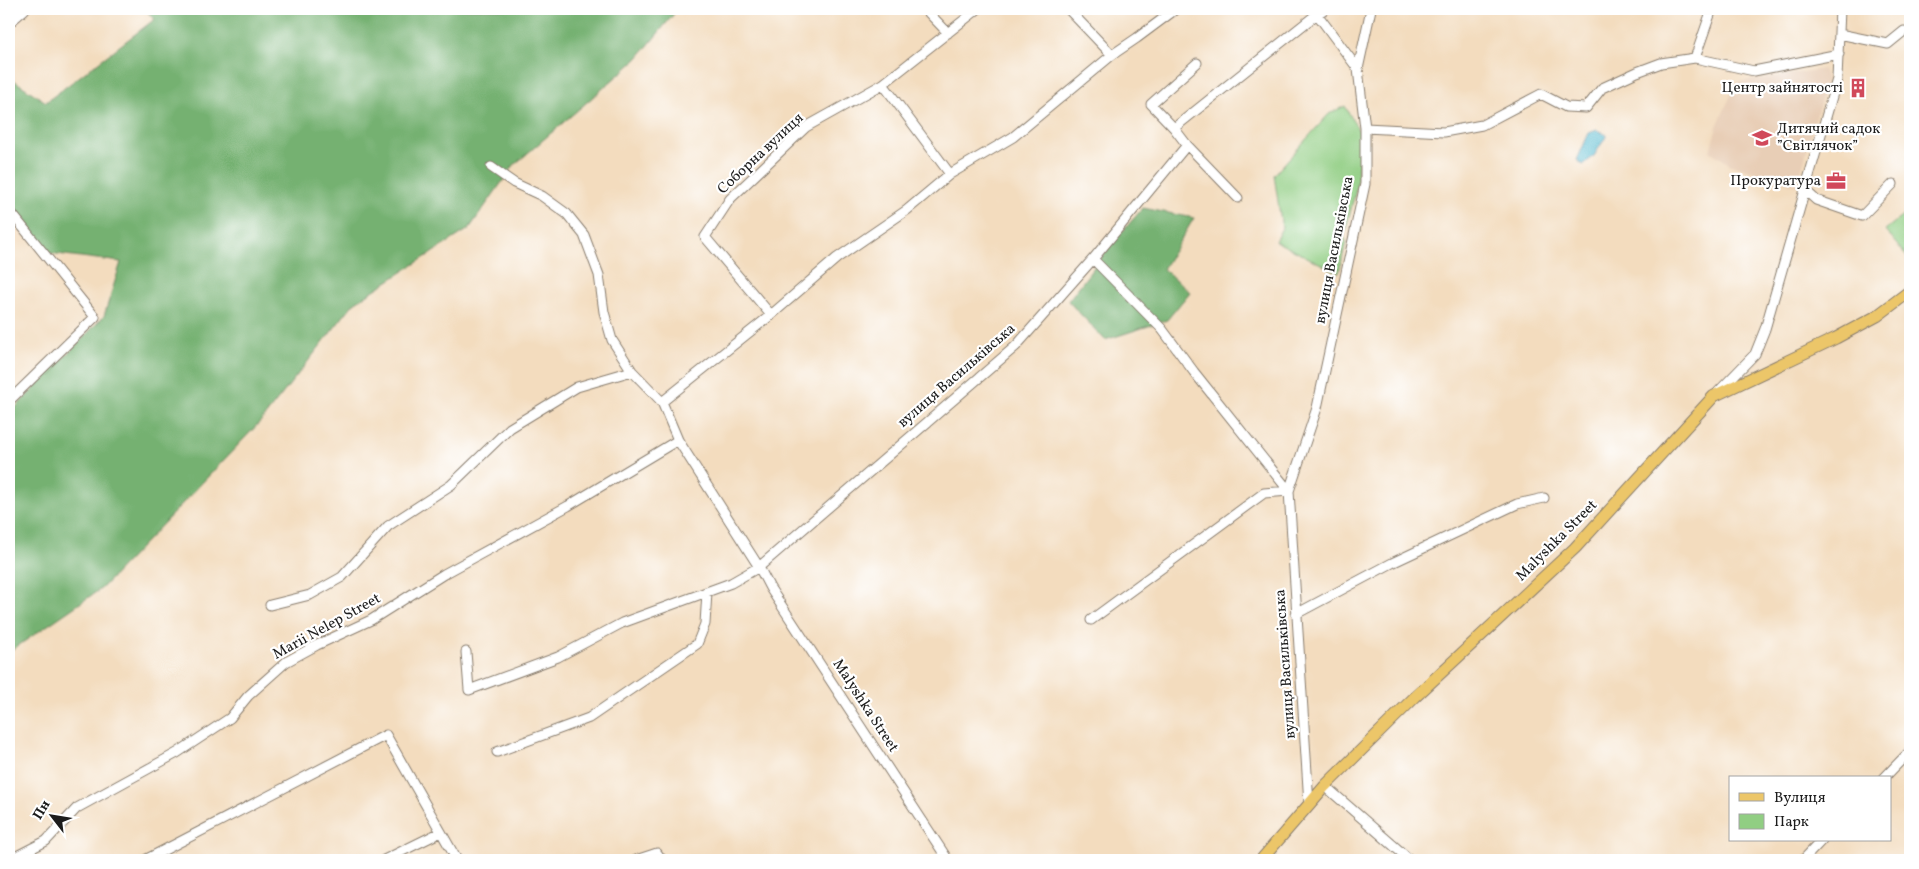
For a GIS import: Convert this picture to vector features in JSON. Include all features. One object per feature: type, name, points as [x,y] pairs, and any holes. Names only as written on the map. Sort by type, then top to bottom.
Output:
[{"type":"main road","name":"Malyshka Street","points":[[1261,860],[1325,786],[1415,697],[1575,548],[1714,396],[1836,338],[1877,316],[1910,291]]},
{"type":"street","points":[[9,22],[25,9]]},
{"type":"street","points":[[925,9],[948,33]]},
{"type":"street","name":"Соборна вулиця","points":[[771,315],[706,237],[730,199],[806,127],[883,84],[978,9]]},
{"type":"street","points":[[1068,9],[1112,55]]},
{"type":"street","points":[[662,402],[771,315],[837,258],[907,210],[950,174],[1013,137],[1112,55],[1176,9]]},
{"type":"street","points":[[1174,128],[1314,12],[1325,9]]},
{"type":"street","points":[[1358,69],[1371,9]]},
{"type":"street","points":[[1695,58],[1712,9]]},
{"type":"street","points":[[1714,396],[1755,354],[1765,329],[1836,79],[1839,54],[1840,9]]},
{"type":"street","points":[[1314,12],[1358,69]]},
{"type":"street","points":[[1839,34],[1888,44],[1904,31]]},
{"type":"street","points":[[1365,128],[1444,132],[1482,125],[1541,94],[1566,107],[1586,108],[1602,88],[1662,62],[1695,58],[1754,71],[1839,54]]},
{"type":"street","points":[[1197,62],[1151,104],[1238,198]]},
{"type":"street","name":"вулиця Васильківська","points":[[1309,804],[1289,491],[1317,408],[1365,184],[1365,128],[1358,69]]},
{"type":"street","points":[[883,84],[950,174]]},
{"type":"street","name":"вулиця Васильківська","points":[[466,652],[469,690],[558,657],[622,623],[732,583],[759,567],[1016,346],[1092,259],[1187,145]]},
{"type":"street","points":[[491,167],[514,183],[542,196],[567,214],[584,235],[599,274],[604,312],[612,340],[632,371],[662,402],[678,440],[759,567]]},
{"type":"street","points":[[1805,190],[1816,200],[1862,216],[1893,184]]},
{"type":"street","points":[[9,210],[95,317],[10,397]]},
{"type":"street","points":[[1092,259],[1162,329],[1200,380],[1289,491]]},
{"type":"street","points":[[270,605],[310,595],[342,577],[388,526],[451,485],[510,428],[577,387],[632,371]]},
{"type":"street","name":"Marii Nelep Street","points":[[9,860],[46,841],[77,808],[177,753],[230,718],[248,696],[286,662],[318,644],[371,620],[444,574],[560,511],[678,440]]},
{"type":"street","points":[[1091,620],[1264,493],[1289,491]]},
{"type":"street","points":[[1296,614],[1392,563],[1517,504],[1544,498]]},
{"type":"street","name":"Malyshka Street","points":[[759,567],[770,588],[948,860]]},
{"type":"street","points":[[497,752],[589,718],[697,644],[706,624],[707,592]]},
{"type":"street","points":[[145,860],[386,735],[457,860]]},
{"type":"street","points":[[1886,776],[1910,751]]},
{"type":"street","points":[[1325,786],[1410,860]]},
{"type":"street","points":[[384,860],[441,832]]},
{"type":"street","points":[[1803,860],[1820,842]]},
{"type":"street","points":[[636,860],[657,852],[662,860]]},
{"type":"shaded area","name":"Дитячий садок ”Світлячок”","points":[[1823,69],[1827,79],[1797,186],[1731,165],[1710,151],[1717,126],[1737,82]]},
{"type":"green space","points":[[144,9],[678,9],[637,59],[514,165],[469,229],[354,303],[261,421],[102,588],[9,652],[9,410],[14,409],[104,316],[121,262],[49,253],[9,202],[9,77],[46,102],[155,19]]},
{"type":"green space","points":[[1345,106],[1360,133],[1357,186],[1344,236],[1346,242],[1339,273],[1275,241],[1282,228],[1274,175],[1329,114]]},
{"type":"green space","points":[[1143,208],[1194,218],[1163,269],[1190,292],[1167,320],[1105,340],[1068,301],[1113,242]]},
{"type":"green space","points":[[1910,210],[1910,261],[1885,230]]},
{"type":"water","points":[[1597,130],[1607,135],[1594,156],[1583,165],[1577,160],[1589,133]]},
{"type":"place","name":"Центр зайнятості","points":[[1858,88]]},
{"type":"place","name":"Дитячий садок ”Світлячок”","points":[[1762,138]]},
{"type":"place","name":"Прокуратура","points":[[1836,181]]}]
